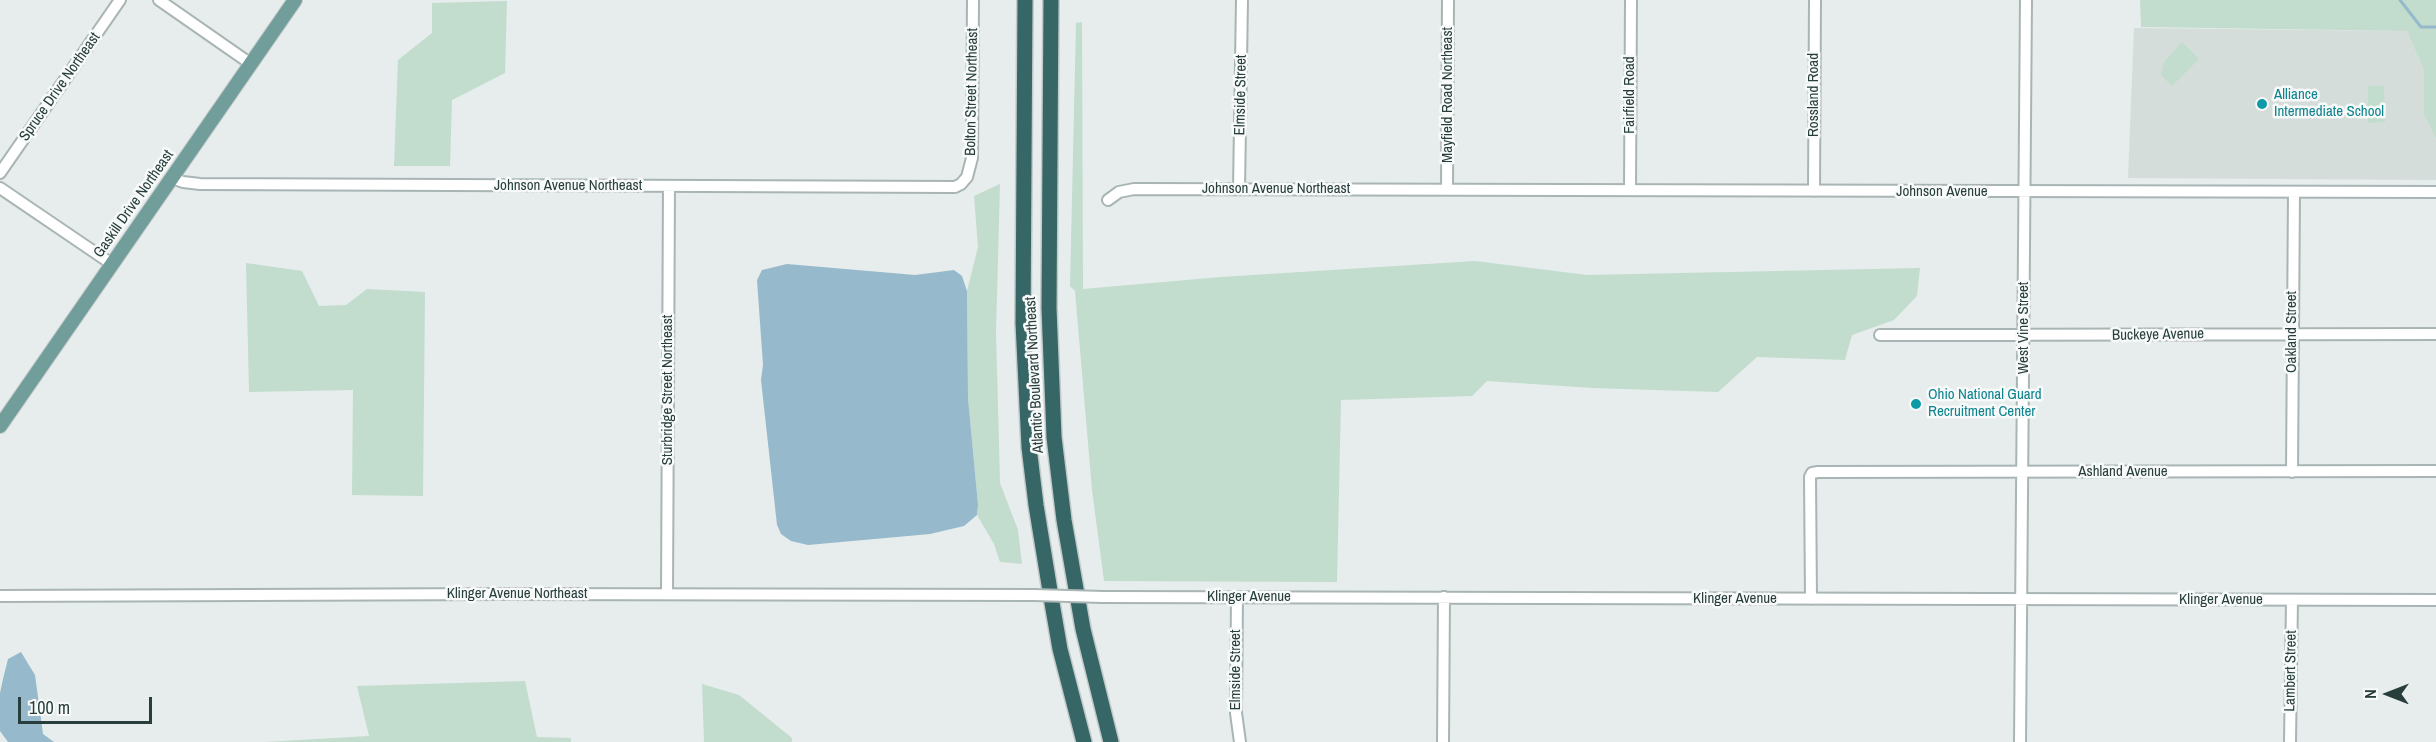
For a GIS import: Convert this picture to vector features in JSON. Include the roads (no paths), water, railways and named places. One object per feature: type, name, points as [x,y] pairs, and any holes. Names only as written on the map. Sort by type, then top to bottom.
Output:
[{"type":"highway","name":"Atlantic Boulevard Northeast","points":[[1025,0],[1023,323],[1029,447],[1036,505],[1060,649],[1084,742]]},
{"type":"highway","name":"Atlantic Boulevard Northeast","points":[[1051,0],[1049,308],[1054,437],[1064,520],[1083,629],[1111,742]]},
{"type":"main road","name":"Gaskill Drive Northeast","points":[[0,426],[294,0]]},
{"type":"street","name":"Spruce Drive Northeast","points":[[0,173],[120,0]]},
{"type":"street","points":[[159,0],[251,64]]},
{"type":"street","name":"Bolton Street Northeast","points":[[964,182],[972,158],[973,0]]},
{"type":"street","name":"Elmside Street","points":[[1239,189],[1242,0]]},
{"type":"street","name":"Mayfield Road Northeast","points":[[1447,189],[1448,0]]},
{"type":"street","name":"Fairfield Road","points":[[1630,190],[1631,0]]},
{"type":"street","name":"Rossland Road","points":[[1814,191],[1815,0]]},
{"type":"street","name":"West Vine Street","points":[[2020,742],[2026,0]]},
{"type":"street","name":"Johnson Avenue Northeast","points":[[172,178],[200,184],[944,188],[955,187],[964,182]]},
{"type":"street","name":"Sturbridge Street Northeast","points":[[667,594],[669,186]]},
{"type":"street","points":[[0,188],[112,264]]},
{"type":"street","name":"Johnson Avenue Northeast","points":[[1108,200],[1119,192],[1134,189],[1447,189]]},
{"type":"street","name":"Johnson Avenue","points":[[1447,189],[2436,192]]},
{"type":"street","name":"Oakland Street","points":[[2292,472],[2294,192]]},
{"type":"street","name":"Buckeye Avenue","points":[[1880,335],[2436,334]]},
{"type":"street","name":"Ashland Avenue","points":[[1811,599],[1810,474],[1818,472],[2436,471]]},
{"type":"street","name":"Klinger Avenue Northeast","points":[[0,596],[1034,595]]},
{"type":"street","name":"Klinger Avenue","points":[[1034,595],[2436,600]]},
{"type":"street","name":"Elmside Street","points":[[1237,597],[1236,713],[1239,742]]},
{"type":"street","points":[[1443,742],[1444,597]]},
{"type":"street","name":"Lambert Street","points":[[2290,742],[2292,600]]},
{"type":"water","points":[[787,264],[915,275],[954,270],[962,276],[967,291],[968,398],[978,505],[977,515],[964,526],[930,534],[808,545],[791,541],[781,534],[777,525],[761,380],[763,365],[757,280],[762,270]]},
{"type":"water","points":[[21,652],[35,675],[43,734],[54,742],[8,742],[0,731],[0,693],[8,659]]},
{"type":"waterway","points":[[2400,0],[2421,27],[2436,27]]},
{"type":"place","name":"Alliance Intermediate School","points":[[2262,104]]},
{"type":"place","name":"Ohio National Guard Recruitment Center","points":[[1916,404]]}]
